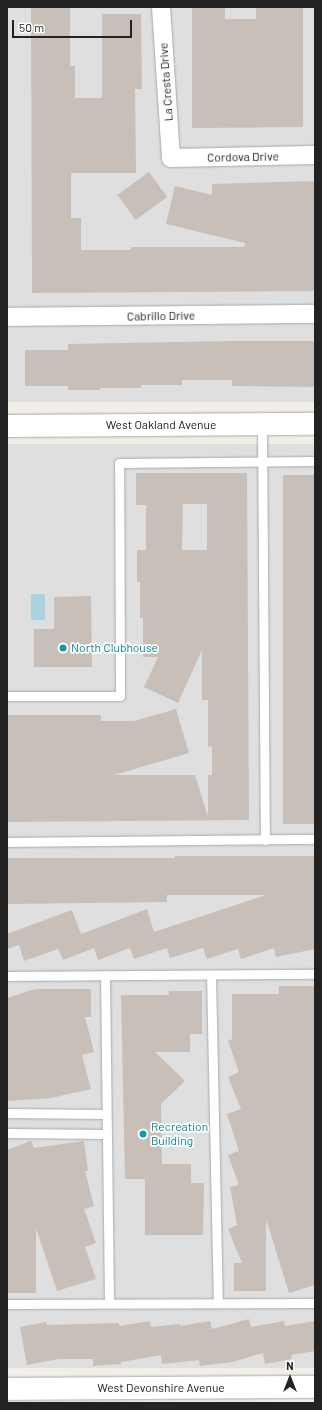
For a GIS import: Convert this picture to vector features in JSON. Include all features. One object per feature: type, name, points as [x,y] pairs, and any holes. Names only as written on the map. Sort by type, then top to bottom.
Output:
[{"type":"street","name":"La Cresta Drive","points":[[161,7],[171,158]]},
{"type":"street","name":"Cordova Drive","points":[[171,158],[315,155]]},
{"type":"street","name":"Cabrillo Drive","points":[[7,317],[315,314]]},
{"type":"street","name":"West Oakland Avenue","points":[[7,426],[315,424]]},
{"type":"street","name":"West Devonshire Avenue","points":[[7,1389],[315,1387]]},
{"type":"lane","points":[[262,424],[265,840]]},
{"type":"lane","points":[[7,696],[120,696],[119,463],[315,461]]},
{"type":"lane","points":[[7,842],[315,839]]},
{"type":"lane","points":[[7,976],[315,974]]},
{"type":"lane","points":[[211,975],[218,1303]]},
{"type":"lane","points":[[104,976],[109,1304]]},
{"type":"lane","points":[[7,1113],[106,1114]]},
{"type":"lane","points":[[7,1133],[107,1134]]},
{"type":"lane","points":[[7,1304],[315,1302]]},
{"type":"shaded area","points":[[7,7],[315,7],[315,402],[7,402]]},
{"type":"shaded area","points":[[7,444],[315,444],[315,1368],[7,1368]]},
{"type":"water","points":[[31,594],[45,594],[45,620],[31,620]]},
{"type":"building","points":[[31,7],[70,7],[70,66],[75,66],[75,98],[102,98],[102,14],[141,14],[142,89],[135,89],[136,173],[71,173],[71,218],[81,218],[81,250],[131,250],[131,247],[244,247],[245,243],[166,224],[175,186],[212,195],[212,184],[315,181],[315,291],[32,293]]},
{"type":"building","points":[[192,7],[225,7],[225,19],[256,19],[256,7],[303,7],[303,127],[192,128]]},
{"type":"building","points":[[149,172],[167,197],[136,220],[117,195]]},
{"type":"building","points":[[315,341],[315,387],[232,386],[232,380],[182,380],[182,385],[141,385],[141,388],[100,388],[100,390],[68,390],[68,386],[25,386],[25,350],[68,350],[68,344]]},
{"type":"building","points":[[136,473],[247,473],[249,820],[7,822],[7,715],[101,715],[101,721],[134,721],[176,709],[189,753],[114,775],[195,775],[208,817],[208,775],[212,775],[212,746],[208,747],[208,700],[202,700],[202,650],[178,703],[144,687],[158,657],[143,657],[143,618],[140,618],[140,582],[137,582],[137,550],[146,550],[146,505],[136,505]],"holes":[[[183,504],[207,504],[207,550],[182,550]]]},
{"type":"building","points":[[283,475],[315,475],[315,824],[283,824]]},
{"type":"building","name":"North Clubhouse","points":[[91,596],[92,667],[34,667],[34,629],[54,629],[54,597]]},
{"type":"building","points":[[175,856],[315,856],[315,949],[276,957],[274,948],[241,959],[238,949],[207,959],[203,948],[170,958],[167,948],[134,959],[130,948],[98,960],[94,948],[63,960],[58,949],[24,961],[19,945],[7,949],[7,934],[72,910],[81,934],[147,909],[154,932],[266,895],[167,895],[167,902],[7,904],[7,858],[175,858]]},
{"type":"building","points":[[279,986],[315,986],[315,1285],[289,1293],[266,1219],[266,1291],[234,1291],[234,1263],[242,1263],[228,1229],[237,1225],[230,1187],[239,1185],[228,1155],[239,1151],[227,1114],[241,1109],[228,1077],[239,1072],[228,1041],[232,1039],[232,994],[279,994]]},
{"type":"building","points":[[35,989],[91,989],[91,1017],[85,1017],[94,1052],[82,1055],[91,1089],[51,1098],[7,1101],[7,998]]},
{"type":"building","points":[[169,991],[202,991],[202,1034],[190,1034],[190,1052],[155,1052],[185,1081],[161,1104],[162,1164],[191,1164],[191,1183],[204,1183],[203,1235],[145,1235],[145,1179],[125,1179],[121,995],[169,995]]},
{"type":"building","points":[[31,1141],[34,1148],[84,1141],[88,1171],[85,1171],[94,1206],[84,1209],[96,1243],[85,1247],[96,1279],[57,1291],[36,1228],[36,1293],[7,1293],[7,1150]]},
{"type":"building","points":[[249,1319],[251,1327],[284,1321],[285,1326],[315,1321],[315,1351],[291,1355],[292,1359],[265,1364],[263,1353],[232,1362],[200,1366],[199,1360],[162,1364],[161,1355],[121,1362],[121,1364],[93,1366],[93,1359],[59,1359],[27,1365],[20,1327],[46,1322],[47,1325],[119,1323],[119,1326],[150,1321],[151,1327],[180,1324],[180,1326],[210,1321],[212,1329]]},
{"type":"place","name":"North Clubhouse","points":[[63,648]]},
{"type":"place","name":"Recreation Building","points":[[143,1134]]}]
